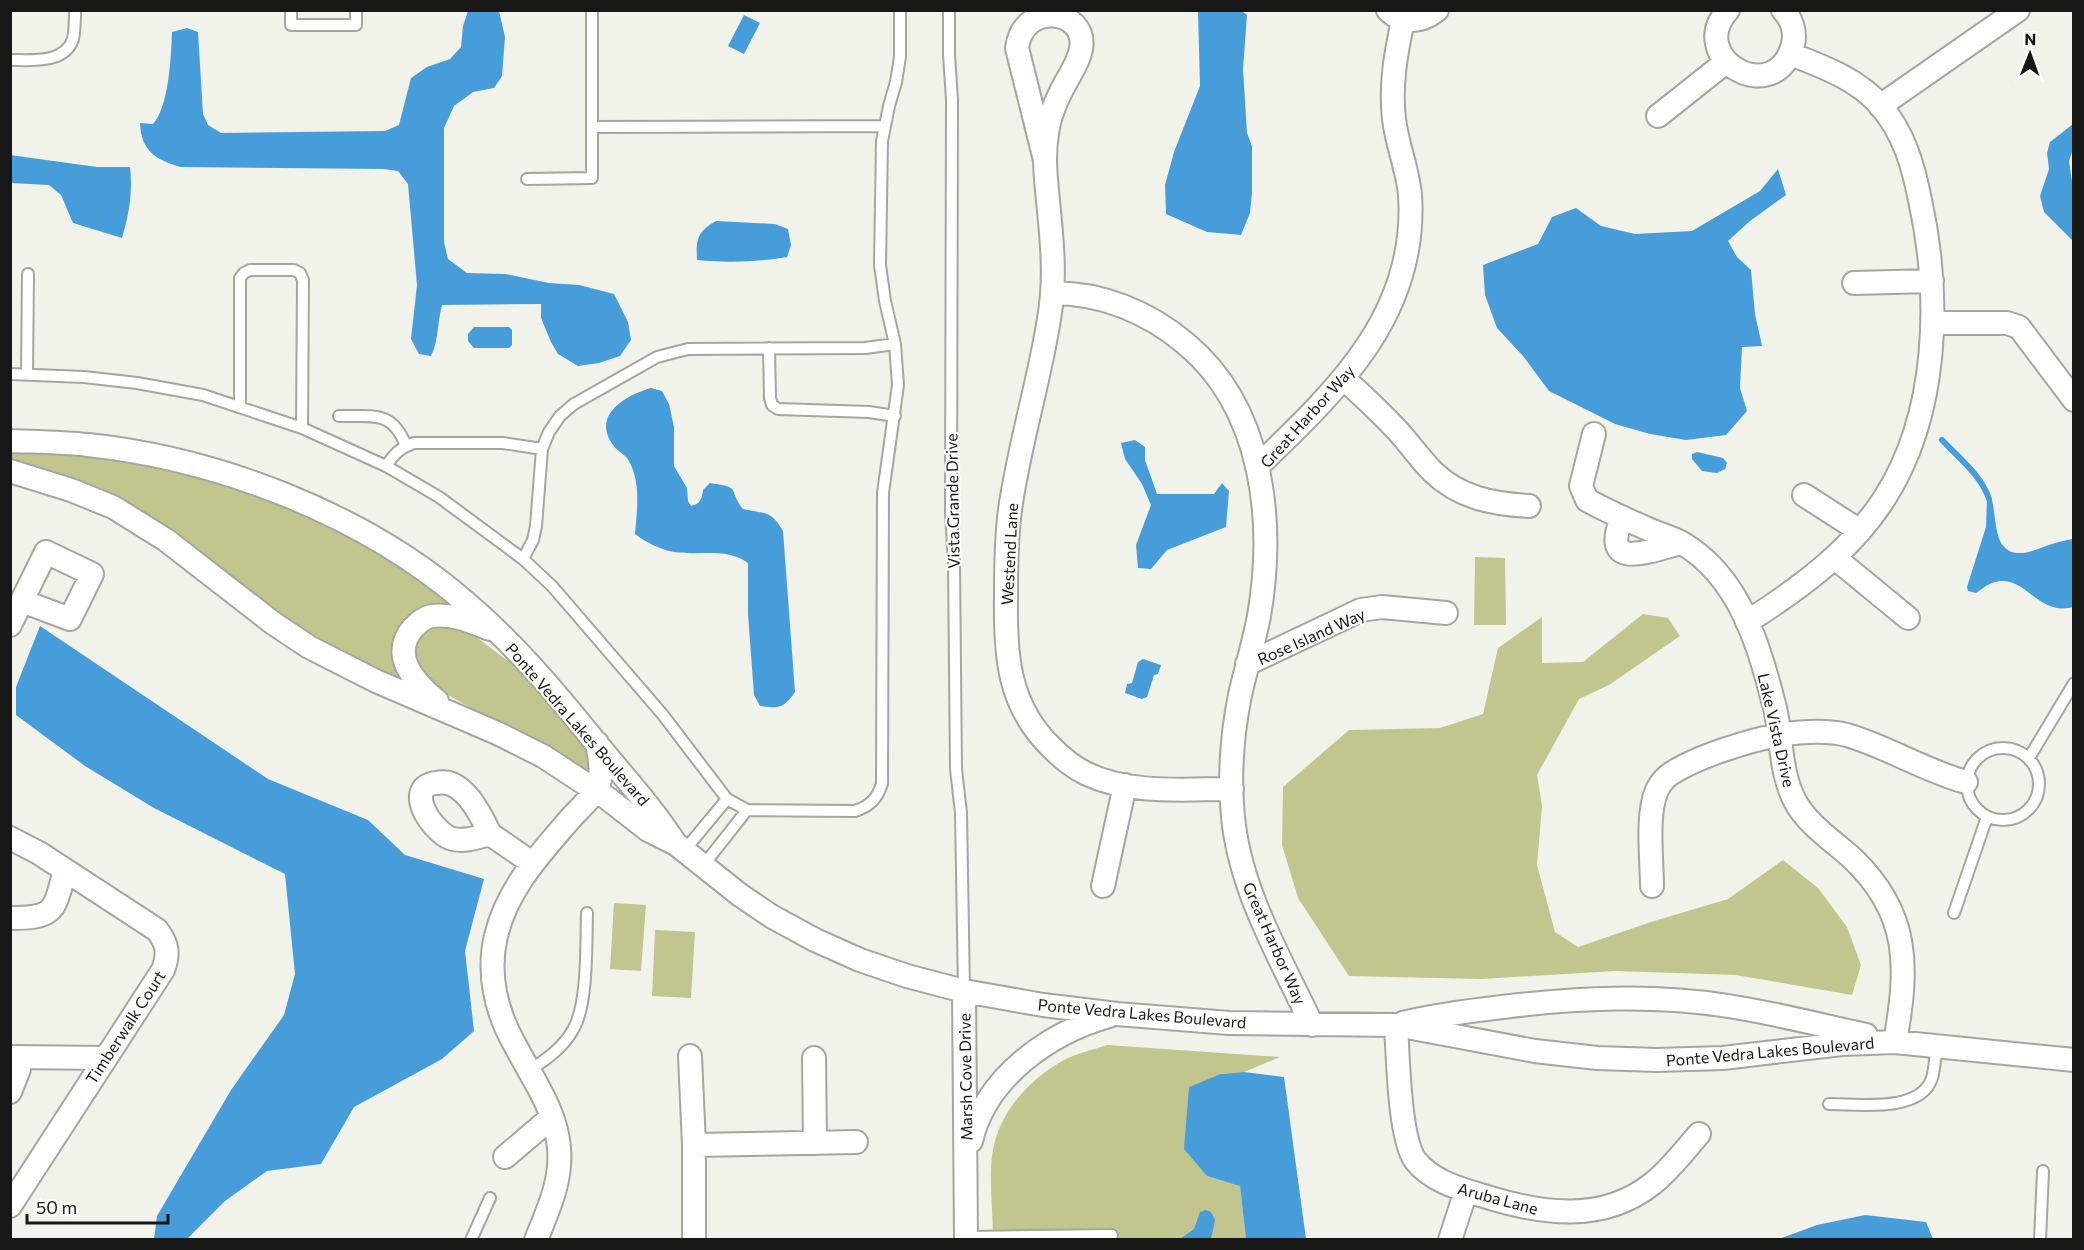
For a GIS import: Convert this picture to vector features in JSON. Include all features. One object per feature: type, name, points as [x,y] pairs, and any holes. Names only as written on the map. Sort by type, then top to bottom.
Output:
[{"type":"street","name":"Great Harbor Way","points":[[1312,1025],[1252,897],[1240,858],[1233,819],[1233,742],[1247,664],[1259,616],[1264,575],[1263,497],[1257,467],[1308,418],[1344,379],[1385,318],[1399,284],[1406,258],[1411,223],[1410,192],[1394,121],[1392,94],[1396,15],[1416,21],[1427,18],[1437,10]]},
{"type":"street","points":[[1720,13],[1717,38],[1719,51],[1732,69],[1744,75],[1758,76],[1770,73],[1782,65],[1791,54],[1794,40],[1793,26],[1783,10]]},
{"type":"street","points":[[1880,106],[2018,10]]},
{"type":"street","points":[[1056,12],[1073,22],[1080,34],[1082,46],[1078,62],[1053,108],[1047,133],[1045,160],[1017,48],[1018,36],[1024,25],[1034,16],[1056,12]]},
{"type":"street","points":[[1747,622],[1791,594],[1835,558],[1860,531],[1885,498],[1917,428],[1926,388],[1932,322],[1932,281],[1928,234],[1912,163],[1901,137],[1880,106],[1867,92],[1843,76],[1791,54]]},
{"type":"street","points":[[1658,116],[1726,62]]},
{"type":"street","name":"Westend Lane","points":[[1045,160],[1053,254],[1052,293],[1049,319],[1010,511],[1006,557],[1006,622],[1009,665],[1019,703],[1030,724],[1045,742],[1083,772],[1125,785],[1163,789],[1232,789]]},
{"type":"street","points":[[1854,284],[1932,281]]},
{"type":"street","points":[[1052,293],[1097,297],[1125,307],[1158,323],[1194,350],[1213,370],[1228,392],[1248,435],[1257,467]]},
{"type":"street","points":[[1932,322],[2007,323],[2019,327],[2073,400]]},
{"type":"street","points":[[1344,379],[1398,430],[1432,472],[1449,485],[1482,501],[1529,506]]},
{"type":"street","name":"Lake Vista Drive","points":[[1594,434],[1581,486],[1587,500],[1622,518],[1681,543],[1703,558],[1738,600],[1766,678],[1788,784],[1795,801],[1805,815],[1867,873],[1881,892],[1892,913],[1899,936],[1904,970],[1903,995],[1895,1042]]},
{"type":"street","name":"Ponte Vedra Lakes Boulevard","points":[[10,441],[87,445],[158,456],[230,475],[275,491],[335,517],[388,548],[423,570],[463,600],[518,650],[659,818],[680,848]]},
{"type":"street","name":"Ponte Vedra Lakes Boulevard","points":[[10,471],[71,490],[113,507],[165,540],[265,617],[309,647],[367,677],[497,733],[543,756],[595,790],[648,830],[680,848],[702,867],[771,916],[815,940],[860,960],[907,976],[964,991],[1043,1005],[1117,1014],[1228,1023],[1396,1025],[1535,1052],[1597,1059],[1723,1058],[1842,1044],[1895,1042],[2073,1060]]},
{"type":"street","points":[[1804,495],[1860,531]]},
{"type":"street","points":[[1622,518],[1615,538],[1616,545],[1629,555],[1641,555],[1681,543]]},
{"type":"street","points":[[1835,558],[1908,618]]},
{"type":"street","points":[[10,625],[21,601]]},
{"type":"street","name":"Rose Island Way","points":[[1247,664],[1362,610],[1382,607],[1446,613]]},
{"type":"street","points":[[449,712],[412,678],[405,663],[404,647],[408,634],[429,616],[445,615],[497,631]]},
{"type":"street","points":[[1652,886],[1652,818],[1656,792],[1662,782],[1671,774],[1698,761],[1738,746],[1779,735],[1845,734],[1966,782]]},
{"type":"street","points":[[536,1239],[553,1200],[560,1148],[552,1117],[538,1083],[514,1045],[501,1016],[493,984],[492,960],[495,937],[502,915],[518,884],[532,863],[599,783],[597,743]]},
{"type":"street","points":[[1103,886],[1125,785]]},
{"type":"street","points":[[490,834],[532,863]]},
{"type":"street","name":"Timberwalk Court","points":[[10,838],[65,870],[157,930],[167,946],[168,956],[164,970],[10,1206]]},
{"type":"street","points":[[10,918],[35,918],[45,915],[53,907],[65,870]]},
{"type":"street","name":"Marsh Cove Drive","points":[[964,991],[966,1238]]},
{"type":"street","name":"Ponte Vedra Lakes Boulevard","points":[[1396,1025],[1449,1014],[1548,1001],[1612,998],[1656,999],[1727,1006],[1895,1042]]},
{"type":"street","name":"Marsh Cove Drive","points":[[966,1163],[981,1113],[1014,1069],[1034,1052],[1061,1035],[1092,1021],[1117,1014]]},
{"type":"street","name":"Aruba Lane","points":[[1396,1025],[1400,1089],[1408,1145],[1415,1159],[1428,1173],[1444,1183],[1466,1191],[1548,1212],[1578,1212],[1610,1206],[1631,1198],[1652,1185],[1699,1134]]},
{"type":"street","points":[[690,1056],[694,1144],[694,1239]]},
{"type":"street","points":[[10,1092],[19,1069],[14,1058],[105,1058]]},
{"type":"street","points":[[814,1058],[814,1143]]},
{"type":"street","points":[[505,1157],[552,1117]]},
{"type":"street","points":[[694,1144],[856,1142]]},
{"type":"street","points":[[1450,1239],[1466,1191]]},
{"type":"lane","points":[[10,60],[52,58],[63,54],[74,37],[75,10]]},
{"type":"lane","points":[[291,10],[291,25],[334,25],[356,24],[356,10]]},
{"type":"lane","points":[[527,179],[592,178],[592,10]]},
{"type":"lane","points":[[10,374],[84,377],[137,383],[203,395],[302,428],[386,465],[439,497],[523,559],[552,586],[663,715],[727,799],[747,810],[855,810],[865,807],[879,794],[883,772],[883,493],[898,385],[895,344],[885,301],[880,265],[884,126],[900,57],[900,10]]},
{"type":"lane","name":"Vista Grande Drive","points":[[949,10],[952,100],[951,512],[954,564],[956,769],[961,813],[964,991]]},
{"type":"lane","points":[[592,127],[884,126]]},
{"type":"lane","points":[[240,407],[240,278],[250,270],[294,270],[300,273],[303,280],[302,428]]},
{"type":"lane","points":[[27,374],[28,274]]},
{"type":"lane","points":[[523,559],[533,540],[536,526],[542,449],[549,432],[574,404],[657,357],[688,349],[865,348],[895,344]]},
{"type":"lane","points":[[769,348],[770,398],[772,405],[778,409],[869,412],[895,416]]},
{"type":"lane","points":[[339,416],[376,417],[391,422],[400,430],[406,446]]},
{"type":"lane","points":[[386,465],[394,454],[414,443],[503,443],[542,449]]},
{"type":"lane","points":[[2029,758],[2073,683]]},
{"type":"lane","points":[[1998,748],[2015,749],[2029,758],[2039,776],[2038,796],[2026,813],[2007,821],[1988,817],[1976,809],[1968,796],[1966,782],[1971,766],[1982,754],[1998,748]]},
{"type":"lane","points":[[680,848],[727,799]]},
{"type":"lane","points":[[702,867],[747,810]]},
{"type":"lane","points":[[1954,913],[1988,817]]},
{"type":"lane","points":[[530,1070],[560,1048],[574,1028],[581,1000],[587,913]]},
{"type":"lane","points":[[1829,1104],[1890,1104],[1912,1100],[1928,1087],[1932,1078],[1937,1045]]},
{"type":"lane","points":[[2040,1239],[2043,1171]]},
{"type":"lane","points":[[471,1239],[490,1198]]},
{"type":"lane","points":[[966,1238],[1112,1235]]},
{"type":"green space","points":[[10,447],[58,449],[195,471],[331,523],[458,604],[417,612],[405,682],[334,654],[184,546],[11,464]]},
{"type":"green space","points":[[1475,557],[1505,558],[1506,625],[1474,625]]},
{"type":"green space","points":[[1643,614],[1668,618],[1680,636],[1609,685],[1579,699],[1537,775],[1542,806],[1537,865],[1555,932],[1578,947],[1728,899],[1783,860],[1818,888],[1847,927],[1861,965],[1852,995],[1736,975],[1615,971],[1481,979],[1349,976],[1298,898],[1282,845],[1283,787],[1349,730],[1440,728],[1483,714],[1498,648],[1542,617],[1542,663],[1583,662]]},
{"type":"green space","points":[[440,623],[467,630],[504,658],[530,673],[584,737],[593,779],[431,685],[412,654],[422,634],[429,627]]},
{"type":"green space","points":[[614,903],[646,905],[641,971],[610,969]]},
{"type":"green space","points":[[655,930],[695,932],[691,998],[652,996]]},
{"type":"green space","points":[[1107,1045],[1280,1057],[1244,1072],[1221,1074],[1207,1176],[1240,1185],[1246,1239],[993,1240],[992,1156],[1000,1126],[1007,1112],[1027,1088],[1051,1068],[1080,1053]]},
{"type":"water","points":[[468,11],[499,11],[505,37],[502,76],[494,88],[473,92],[454,106],[444,128],[444,242],[448,259],[467,273],[505,274],[549,283],[579,285],[614,294],[628,322],[631,340],[620,356],[599,363],[578,366],[558,354],[541,318],[541,304],[442,305],[431,356],[419,354],[411,339],[417,285],[408,184],[398,171],[181,167],[157,157],[143,141],[140,123],[153,124],[163,106],[170,67],[172,32],[187,28],[198,32],[203,114],[208,125],[221,133],[385,131],[399,125],[411,78],[427,67],[450,59],[461,47],[463,26]]},
{"type":"water","points":[[1198,11],[1242,11],[1247,15],[1243,69],[1247,133],[1252,146],[1252,193],[1250,213],[1241,235],[1207,232],[1166,214],[1165,185],[1174,152],[1200,86]]},
{"type":"water","points":[[744,15],[760,23],[744,54],[728,46]]},
{"type":"water","points":[[2073,124],[2073,149],[2069,161],[2073,189],[2073,241],[2044,212],[2040,196],[2049,169],[2047,153],[2050,142]]},
{"type":"water","points":[[10,155],[97,167],[130,167],[130,203],[122,238],[73,223],[61,195],[49,185],[11,183]]},
{"type":"water","points":[[1778,169],[1786,195],[1750,221],[1728,241],[1737,257],[1751,270],[1755,314],[1762,346],[1742,347],[1740,388],[1747,411],[1726,435],[1686,440],[1650,434],[1615,424],[1549,391],[1523,356],[1497,328],[1485,295],[1483,265],[1538,244],[1552,217],[1576,208],[1601,226],[1635,234],[1692,231],[1760,191]]},
{"type":"water","points":[[716,221],[775,224],[788,229],[791,245],[787,257],[742,262],[697,260],[699,237]]},
{"type":"water","points":[[474,327],[509,327],[512,330],[512,345],[509,348],[474,348],[468,341],[468,334]]},
{"type":"water","points":[[651,388],[662,391],[669,404],[674,427],[674,466],[687,488],[688,501],[691,506],[700,501],[703,490],[710,483],[727,486],[733,490],[743,509],[771,516],[783,531],[795,692],[788,701],[780,706],[760,706],[754,695],[748,614],[748,563],[731,555],[669,551],[635,534],[637,497],[633,470],[628,459],[613,445],[607,434],[606,424],[614,408],[622,401]]},
{"type":"water","points":[[1135,440],[1145,447],[1145,460],[1157,494],[1214,494],[1222,483],[1229,491],[1226,527],[1167,550],[1151,569],[1138,568],[1136,545],[1151,505],[1142,484],[1125,459],[1121,443]]},
{"type":"water","points":[[1697,452],[1723,458],[1727,463],[1725,469],[1717,473],[1702,471],[1692,459],[1692,454]]},
{"type":"water","points":[[1987,498],[1992,500],[2000,541],[2011,552],[2033,551],[2073,539],[2073,607],[2049,606],[2013,583],[2003,581],[1990,584],[1976,593],[1968,591],[1967,587],[1986,527]]},
{"type":"water","points":[[40,626],[268,779],[368,820],[405,855],[484,879],[465,951],[474,1031],[442,1059],[354,1107],[321,1164],[267,1171],[225,1201],[187,1239],[154,1239],[157,1216],[231,1090],[284,1015],[295,974],[285,874],[154,808],[85,766],[16,715],[16,687]]},
{"type":"water","points":[[1143,659],[1161,665],[1158,674],[1154,675],[1147,697],[1142,699],[1125,693],[1127,684],[1132,683],[1138,662]]},
{"type":"water","points":[[1244,1072],[1284,1077],[1306,1239],[1246,1239],[1240,1186],[1207,1176],[1184,1149],[1189,1087],[1221,1074]]},
{"type":"water","points":[[1206,1210],[1211,1212],[1215,1220],[1211,1239],[1180,1239],[1194,1229],[1200,1212]]},
{"type":"water","points":[[1865,1215],[1926,1222],[1933,1239],[1779,1239],[1817,1225]]},
{"type":"waterway","points":[[1942,440],[1981,482],[1989,499]]}]
